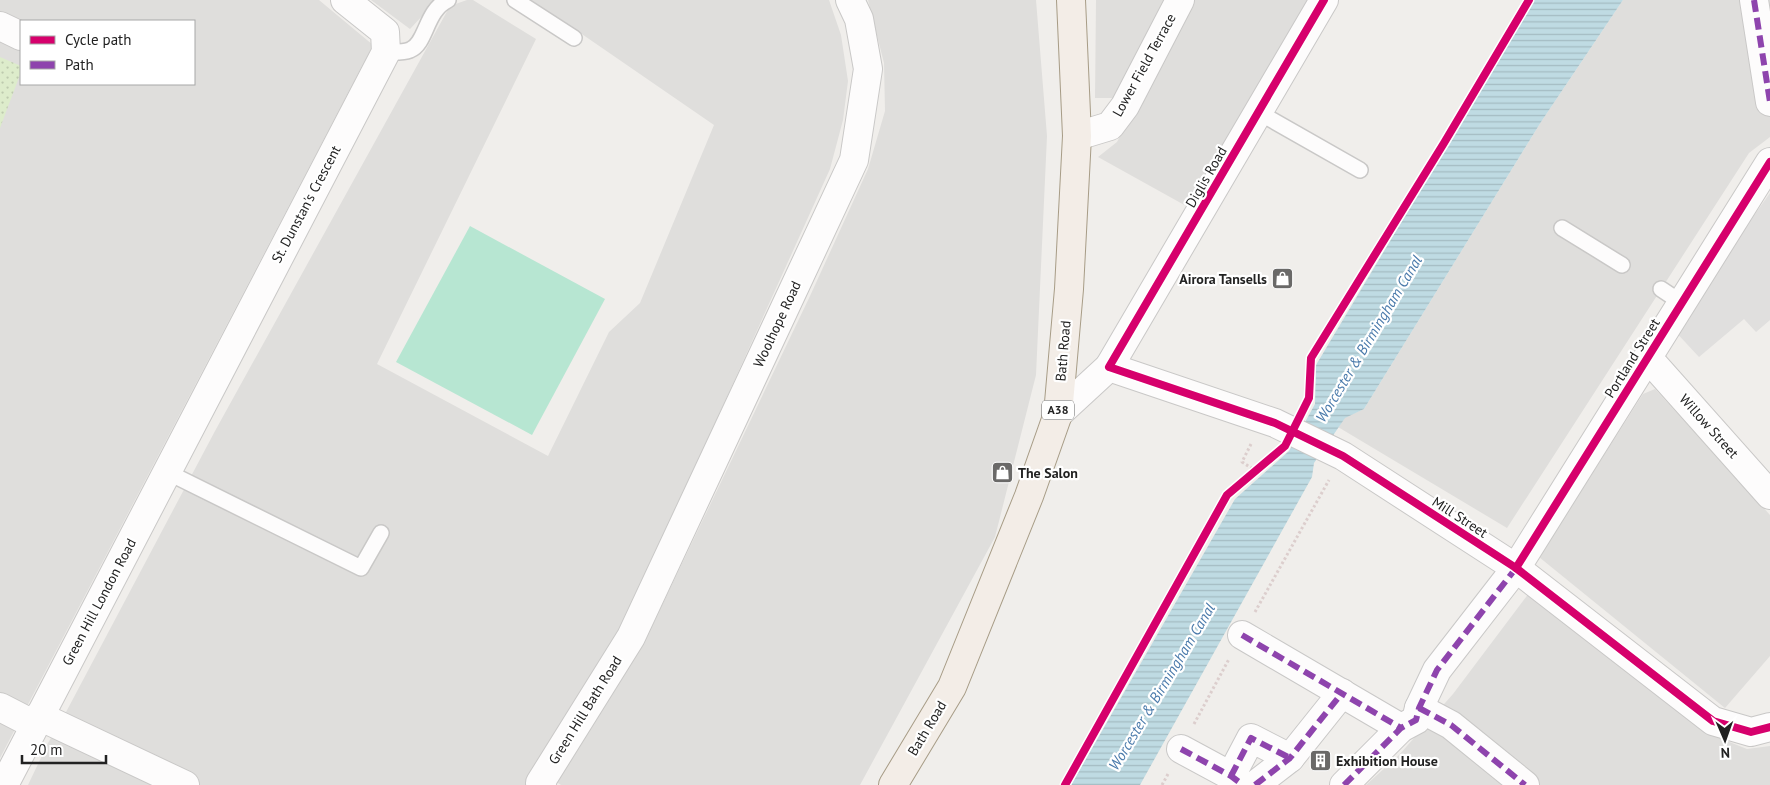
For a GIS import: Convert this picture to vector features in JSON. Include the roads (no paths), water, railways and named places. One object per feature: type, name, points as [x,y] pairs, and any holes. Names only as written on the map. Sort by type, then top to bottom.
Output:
[{"type":"main road","name":"Bath Road","points":[[892,785],[952,687],[1029,496],[1058,414],[1069,289],[1077,136],[1071,0]]},
{"type":"street","points":[[345,0],[384,32],[386,52]]},
{"type":"street","name":"Woolhope Road","points":[[631,637],[854,160],[868,70],[859,19],[850,0]]},
{"type":"street","name":"Lower Field Terrace","points":[[1077,136],[1110,126],[1125,106],[1180,0]]},
{"type":"street","name":"Diglis Road","points":[[1109,367],[1324,0]]},
{"type":"street","points":[[1754,0],[1770,102]]},
{"type":"street","points":[[0,26],[20,36]]},
{"type":"street","name":"St. Dunstan's Crescent","points":[[195,419],[386,52]]},
{"type":"street","name":"Portland Street","points":[[1344,785],[1401,728],[1416,720],[1419,708],[1437,670],[1516,568],[1648,358],[1672,296],[1770,162]]},
{"type":"street","name":"Willow Street","points":[[1648,358],[1770,495]]},
{"type":"street","points":[[1058,414],[1109,367]]},
{"type":"street","name":"Mill Street","points":[[1109,367],[1270,421],[1342,456],[1516,568],[1713,721],[1751,732],[1770,727]]},
{"type":"street","name":"Green Hill London Road","points":[[4,785],[195,419]]},
{"type":"street","points":[[1242,635],[1401,728]]},
{"type":"street","name":"Green Hill Bath Road","points":[[540,784],[631,637]]},
{"type":"street","points":[[1243,782],[1290,758],[1342,693]]},
{"type":"street","points":[[0,707],[185,785]]},
{"type":"street","points":[[1419,708],[1451,725],[1525,785]]},
{"type":"street","points":[[1243,782],[1251,738],[1290,758]]},
{"type":"street","points":[[1181,749],[1243,782]]},
{"type":"lane","points":[[386,52],[404,52],[412,49],[420,42],[427,23],[441,4],[448,0]]},
{"type":"lane","points":[[515,0],[574,38]]},
{"type":"lane","points":[[1258,112],[1360,170]]},
{"type":"lane","points":[[1562,228],[1622,265]]},
{"type":"lane","points":[[167,472],[361,568],[381,533]]},
{"type":"water","name":"Worcester & Birmingham Canal","points":[[1534,0],[1623,0],[1541,122],[1364,409],[1345,418],[1314,463],[1312,477],[1140,785],[1071,785],[1235,499],[1289,451],[1315,404],[1316,365]]},
{"type":"place","name":"Airora Tansells","points":[[1283,279]]},
{"type":"place","name":"The Salon","points":[[1002,473]]},
{"type":"place","name":"Exhibition House","points":[[1320,761]]}]
